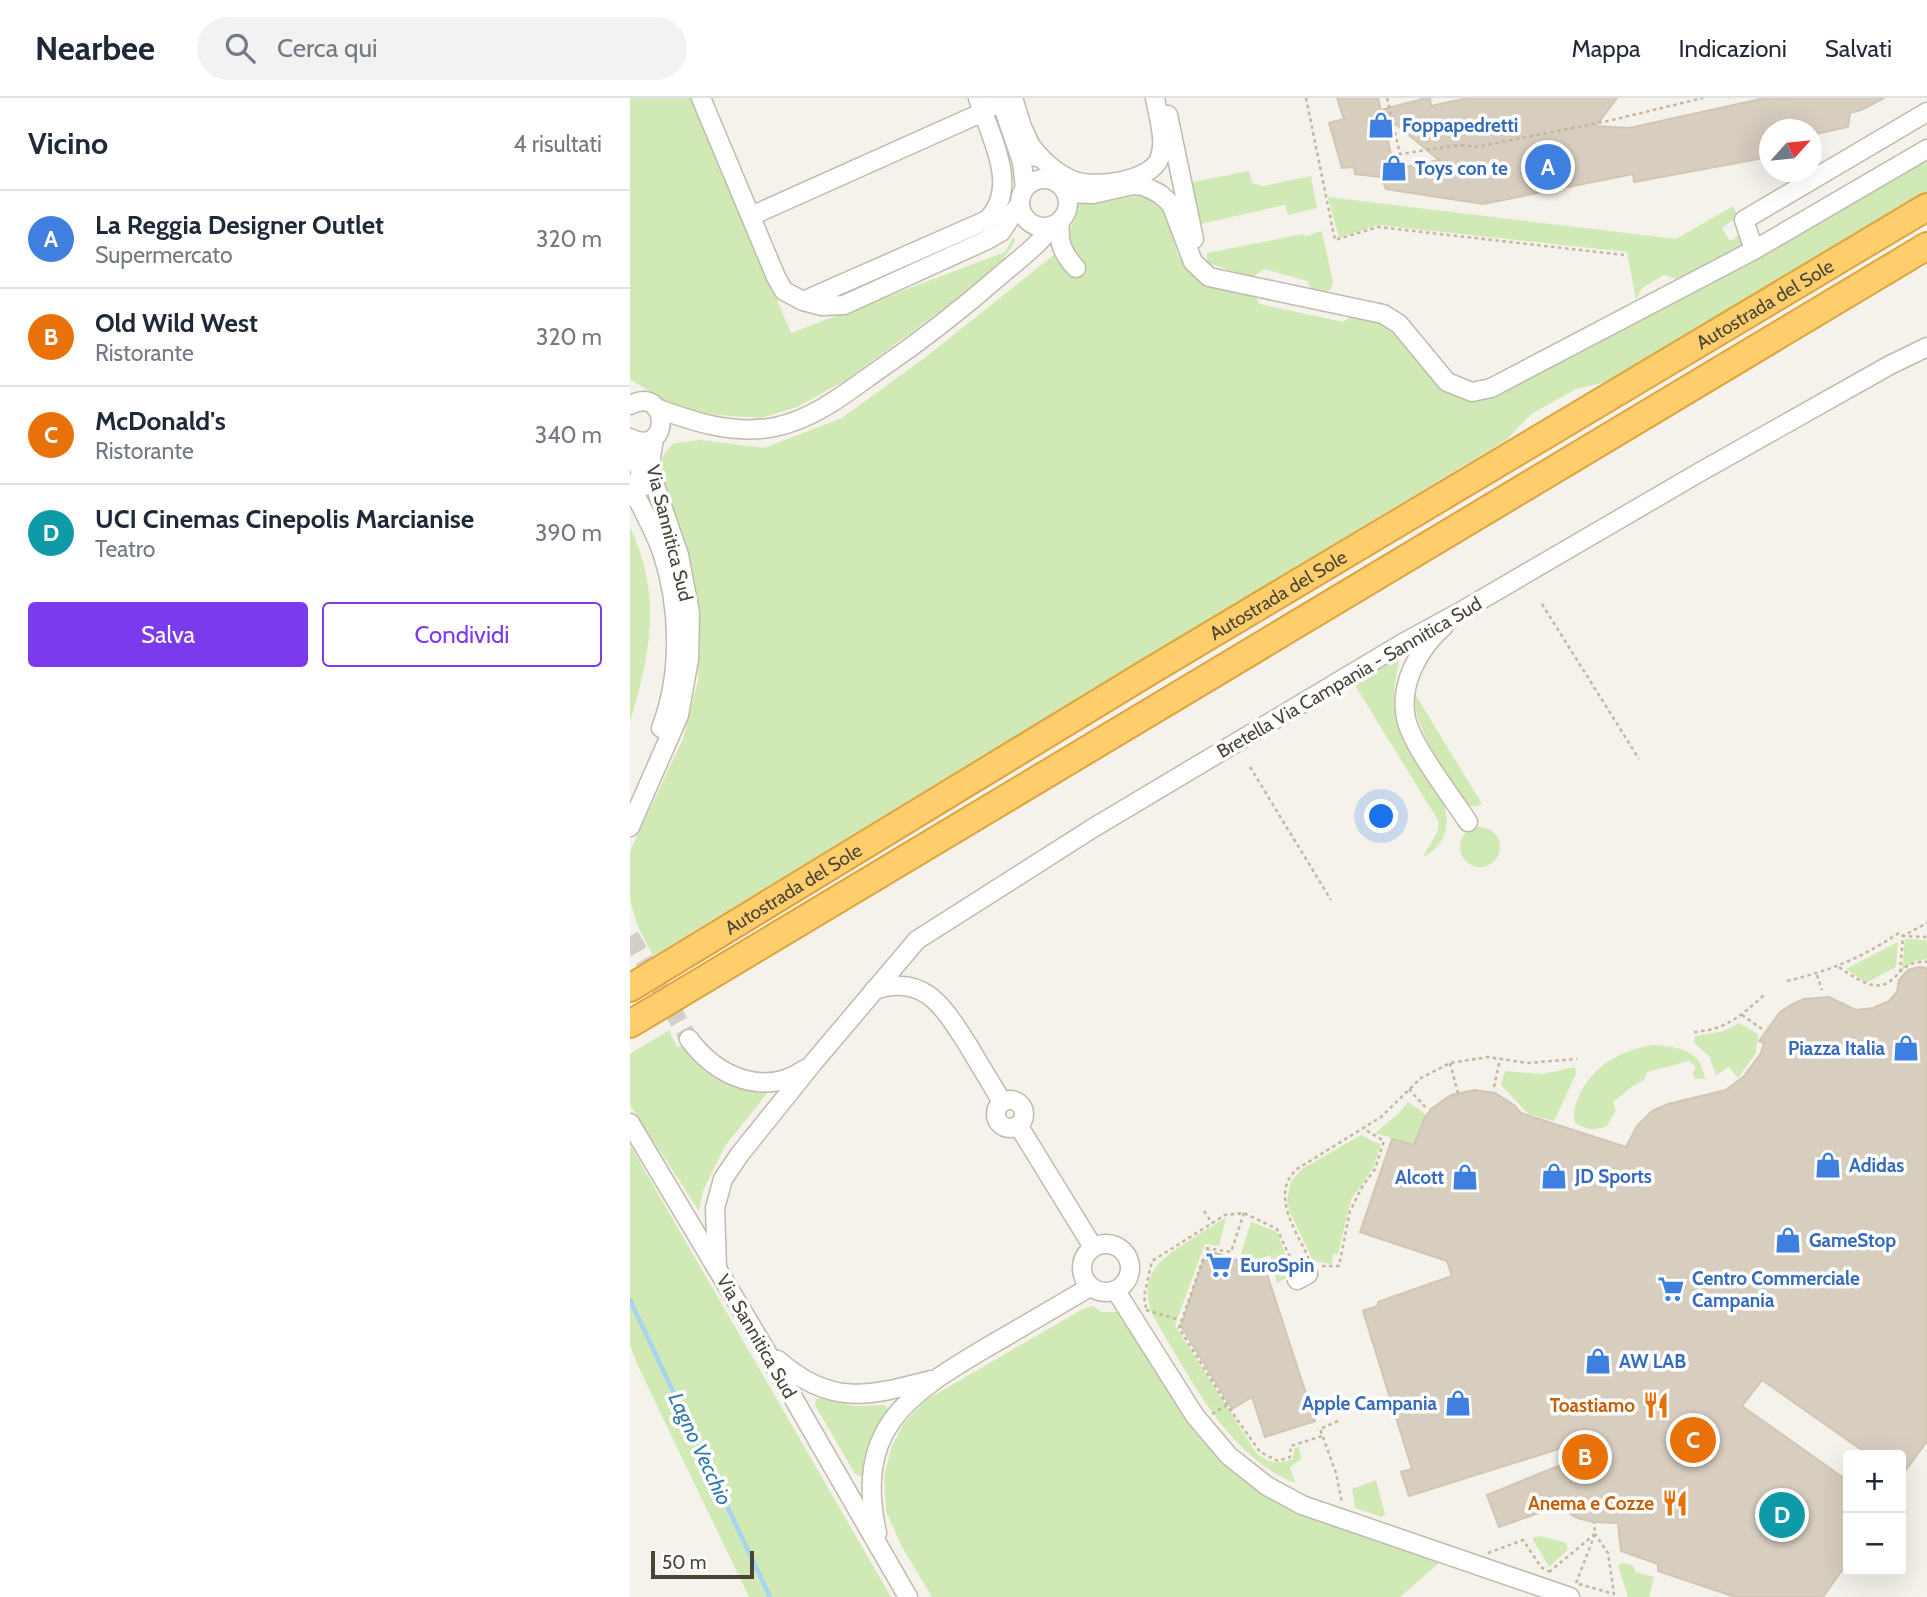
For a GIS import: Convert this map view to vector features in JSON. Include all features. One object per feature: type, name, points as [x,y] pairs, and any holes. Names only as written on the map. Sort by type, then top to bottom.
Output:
[{"type":"highway","name":"Autostrada del Sole","points":[[630,988],[1175,656],[1927,207]]},
{"type":"highway","name":"Autostrada del Sole","points":[[630,1024],[1927,246]]},
{"type":"street","points":[[633,400],[645,401],[656,408],[700,424],[750,429],[777,426],[835,402],[952,317],[1023,258],[1057,224],[1068,208],[1066,192],[1055,181],[1038,179],[1009,222],[994,237],[844,305],[822,306],[803,301],[784,291],[701,98]]},
{"type":"street","points":[[1031,146],[1046,164],[1058,173],[1081,183],[1092,185],[1140,176],[1154,167],[1160,157],[1161,131],[1154,98]]},
{"type":"street","points":[[1165,98],[1201,269]]},
{"type":"street","points":[[751,216],[980,105],[1005,99]]},
{"type":"street","points":[[1005,99],[1047,179]]},
{"type":"street","points":[[1005,99],[1022,162],[1024,239],[1019,252],[1005,271]]},
{"type":"street","points":[[803,301],[987,220],[994,213],[1000,204],[1002,169],[980,105]]},
{"type":"street","points":[[1754,250],[1744,220],[1927,112]]},
{"type":"street","points":[[1066,192],[1093,194],[1133,185],[1144,186],[1160,194],[1171,204],[1194,262],[1209,277],[1382,314],[1399,324],[1447,382],[1472,392],[1491,387],[1754,250],[1927,149]]},
{"type":"street","points":[[1023,202],[1031,223],[1038,227],[1057,224]]},
{"type":"street","points":[[1057,224],[1060,246],[1076,268]]},
{"type":"street","name":"Bretella Via Campania - Sannitica Sud","points":[[717,1268],[715,1208],[723,1179],[813,1063],[917,940],[1093,828],[1404,643],[1700,472],[1927,347]]},
{"type":"street","name":"Via Sannitica Sud","points":[[630,827],[679,715],[689,659],[690,613],[679,555],[651,474],[651,457],[662,420],[656,408]]},
{"type":"street","points":[[656,435],[700,424]]},
{"type":"street","name":"Via Sannitica Sud","points":[[630,439],[642,442],[656,435]]},
{"type":"street","name":"Via Sannitica Sud","points":[[630,439],[647,491],[647,520]]},
{"type":"street","name":"Via Sannitica Sud","points":[[630,483],[662,552],[675,611],[676,658],[668,711],[630,798]]},
{"type":"street","points":[[1460,612],[1437,632],[1414,664],[1405,693],[1406,719],[1415,741],[1468,822]]},
{"type":"street","points":[[874,990],[888,985],[902,985],[933,997],[947,1012],[1003,1102],[996,1112],[998,1120],[1010,1128],[1018,1125],[1093,1247]]},
{"type":"street","points":[[689,1039],[700,1054],[715,1067],[730,1076],[755,1082],[794,1077],[813,1063]]},
{"type":"street","name":"Via Sannitica Sud","points":[[630,1123],[765,1349],[908,1597]]},
{"type":"street","points":[[1114,1245],[1125,1253],[1130,1266],[1127,1280],[1116,1291],[1102,1293],[1084,1281],[1081,1266],[1087,1252],[1093,1247],[1114,1245]]},
{"type":"street","points":[[881,1550],[872,1511],[870,1483],[873,1461],[889,1424],[907,1403],[934,1379],[1090,1287]]},
{"type":"street","points":[[1116,1291],[1195,1416],[1229,1456],[1267,1486],[1301,1505],[1573,1590]]},
{"type":"street","points":[[765,1349],[794,1375],[829,1391],[848,1395],[866,1395],[934,1379]]},
{"type":"path","points":[[1306,98],[1335,240],[1378,227],[1624,255]]},
{"type":"path","points":[[1387,98],[1400,154],[1460,145],[1476,146],[1608,121],[1703,98]]},
{"type":"path","points":[[1542,604],[1639,759]]},
{"type":"path","points":[[1250,767],[1331,900]]},
{"type":"path","points":[[1903,936],[1927,923]]},
{"type":"path","points":[[1787,981],[1839,967],[1869,953],[1899,933],[1903,936],[1927,937]]},
{"type":"path","points":[[1900,973],[1903,936]]},
{"type":"path","points":[[1839,967],[1855,979],[1873,986],[1887,984],[1915,963],[1927,962]]},
{"type":"path","points":[[1817,975],[1822,990]]},
{"type":"path","points":[[1694,1032],[1724,1027],[1764,995]]},
{"type":"path","points":[[1742,1015],[1762,1029]]},
{"type":"path","points":[[1364,1129],[1384,1141],[1375,1169],[1350,1210],[1339,1266],[1312,1265],[1285,1204],[1285,1186],[1297,1169],[1364,1129],[1381,1117],[1421,1078],[1450,1063],[1469,1059],[1500,1059],[1527,1063],[1577,1059]]},
{"type":"path","points":[[1494,1087],[1500,1059]]},
{"type":"path","points":[[1450,1063],[1458,1093]]},
{"type":"path","points":[[1409,1089],[1426,1108]]},
{"type":"path","points":[[1205,1211],[1212,1223]]},
{"type":"path","points":[[1244,1213],[1231,1252],[1207,1248],[1179,1328],[1227,1405],[1260,1451],[1278,1461],[1290,1457],[1292,1446],[1322,1436]]},
{"type":"path","points":[[1154,1322],[1146,1310],[1144,1296],[1152,1261],[1225,1215],[1244,1213],[1277,1228],[1301,1278]]},
{"type":"path","points":[[1146,1310],[1181,1320]]},
{"type":"path","points":[[1215,1420],[1211,1415],[1227,1405]]},
{"type":"path","points":[[1333,1504],[1341,1507],[1342,1496],[1320,1429],[1339,1422]]},
{"type":"path","points":[[1594,1522],[1595,1534],[1573,1590],[1614,1594],[1608,1553],[1595,1534]]},
{"type":"path","points":[[1486,1554],[1523,1540],[1530,1554],[1549,1572],[1595,1534]]},
{"type":"green space","points":[[630,98],[691,98],[791,333],[1005,252],[1014,236],[1015,242],[1003,259],[958,298],[846,380],[797,407],[761,418],[717,415],[673,406],[630,379]]},
{"type":"green space","points":[[1927,157],[1927,192],[1607,382],[1576,389],[1530,415],[1506,440],[653,956],[638,927],[630,900],[630,851],[683,739],[698,680],[699,619],[681,531],[659,468],[664,454],[674,443],[701,440],[764,448],[842,418],[927,356],[1055,254],[1070,272],[1069,233],[1078,209],[1077,202],[1097,203],[1135,196],[1156,197],[1170,217],[1176,250],[1182,262],[1192,271],[1254,293],[1260,304],[1343,322],[1353,315],[1386,323],[1397,330],[1442,387],[1464,398],[1485,397],[1751,262]]},
{"type":"green space","points":[[1249,171],[1252,183],[1263,186],[1311,176],[1317,208],[1288,215],[1285,205],[1196,225],[1188,183]]},
{"type":"green space","points":[[1328,197],[1676,239],[1733,206],[1738,216],[1722,228],[1729,240],[1742,233],[1742,246],[1678,280],[1664,275],[1642,288],[1636,300],[1627,252],[1378,225],[1339,238]]},
{"type":"green space","points":[[1322,231],[1333,282],[1331,289],[1322,294],[1313,292],[1307,281],[1265,269],[1252,277],[1207,263],[1207,253]]},
{"type":"green space","points":[[630,527],[646,576],[650,624],[643,672],[630,722]]},
{"type":"green space","points":[[1396,660],[1399,662],[1394,703],[1399,727],[1409,750],[1444,805],[1446,813],[1444,836],[1436,848],[1423,857],[1438,831],[1439,822],[1355,685],[1382,666]]},
{"type":"green space","points":[[1415,694],[1482,804],[1467,805],[1441,765],[1419,721]]},
{"type":"green space","points":[[1480,827],[1488,828],[1494,833],[1499,839],[1499,855],[1494,861],[1488,866],[1480,867],[1472,866],[1466,861],[1461,855],[1460,847],[1461,839],[1466,833],[1472,828]]},
{"type":"green space","points":[[1905,939],[1927,940],[1927,959],[1914,961],[1902,970]]},
{"type":"green space","points":[[1898,942],[1896,967],[1866,983],[1846,969]]},
{"type":"green space","points":[[1739,1023],[1758,1034],[1756,1053],[1738,1078],[1729,1067],[1716,1075],[1709,1056],[1694,1043],[1695,1036],[1724,1031]]},
{"type":"green space","points":[[669,1030],[677,1047],[682,1046],[709,1075],[741,1088],[769,1091],[725,1146],[703,1191],[699,1211],[630,1105],[630,1054]]},
{"type":"green space","points":[[1654,1045],[1681,1049],[1694,1056],[1703,1069],[1705,1079],[1695,1079],[1693,1073],[1696,1067],[1689,1061],[1647,1072],[1644,1080],[1613,1102],[1616,1110],[1607,1126],[1591,1129],[1575,1123],[1579,1096],[1600,1068],[1619,1055]]},
{"type":"green space","points":[[1575,1067],[1576,1074],[1554,1121],[1528,1114],[1501,1085],[1505,1071],[1543,1074]]},
{"type":"green space","points":[[1408,1102],[1427,1115],[1416,1145],[1375,1133],[1398,1114]]},
{"type":"green space","points":[[1361,1135],[1381,1145],[1373,1168],[1351,1200],[1338,1254],[1333,1254],[1332,1264],[1313,1261],[1290,1212],[1287,1200],[1291,1181],[1302,1169]]},
{"type":"green space","points":[[630,1145],[891,1597],[749,1597],[630,1345]]},
{"type":"green space","points":[[1226,1218],[1219,1246],[1205,1244],[1175,1325],[1257,1454],[1270,1461],[1283,1462],[1293,1459],[1294,1448],[1299,1447],[1301,1459],[1290,1467],[1295,1483],[1249,1454],[1212,1412],[1154,1318],[1149,1304],[1149,1282],[1158,1265],[1176,1249]]},
{"type":"green space","points":[[1251,1222],[1277,1232],[1293,1274],[1277,1283],[1270,1255],[1254,1261],[1241,1254]]},
{"type":"green space","points":[[1092,1306],[1102,1312],[1121,1312],[1195,1433],[1261,1493],[1300,1515],[1440,1562],[1400,1597],[932,1597],[901,1545],[886,1511],[884,1476],[892,1446],[904,1423],[926,1400]]},
{"type":"green space","points":[[823,1398],[853,1406],[885,1405],[889,1411],[872,1441],[864,1475],[855,1474],[815,1405],[816,1399]]},
{"type":"green space","points":[[1376,1480],[1385,1514],[1382,1517],[1355,1508],[1352,1489]]},
{"type":"green space","points":[[1541,1536],[1566,1543],[1568,1550],[1549,1567],[1532,1538]]},
{"type":"green space","points":[[1623,1563],[1634,1566],[1635,1572],[1654,1577],[1649,1597],[1628,1597],[1618,1565]]},
{"type":"building","points":[[1337,98],[1378,98],[1381,110],[1426,98],[1430,98],[1431,106],[1468,98],[1617,98],[1596,126],[1629,128],[1765,98],[1884,98],[1850,113],[1848,127],[1822,133],[1822,119],[1759,119],[1759,159],[1634,182],[1633,174],[1483,204],[1386,189],[1381,177],[1355,174],[1354,167],[1342,168],[1329,123],[1344,119]],"holes":[[[1382,113],[1439,160],[1401,168],[1392,159]]]},
{"type":"building","name":"Centro Commerciale Campania","points":[[1927,968],[1927,1441],[1906,1470],[1906,1450],[1862,1450],[1762,1380],[1742,1406],[1843,1477],[1843,1569],[1823,1597],[1735,1597],[1658,1571],[1658,1564],[1621,1551],[1618,1523],[1577,1518],[1558,1506],[1499,1527],[1487,1495],[1573,1460],[1568,1446],[1409,1496],[1401,1472],[1412,1469],[1363,1311],[1378,1306],[1378,1302],[1452,1276],[1447,1261],[1360,1232],[1392,1139],[1414,1145],[1431,1109],[1451,1095],[1474,1090],[1495,1093],[1521,1113],[1626,1147],[1637,1126],[1652,1111],[1668,1104],[1726,1090],[1744,1076],[1761,1053],[1764,1043],[1759,1041],[1780,1012],[1791,1005],[1804,999],[1829,997],[1856,1010],[1873,1008],[1889,1001],[1897,992],[1899,980],[1908,970]]},
{"type":"building","points":[[1207,1250],[1251,1265],[1263,1262],[1315,1421],[1265,1437],[1252,1397],[1232,1409],[1181,1326]]},
{"type":"waterway","name":"Lagno Vecchio","points":[[630,1300],[770,1597]]},
{"type":"tunnel","points":[[630,936],[689,1039]]},
{"type":"place","name":"Foppapedretti","points":[[1381,125]]},
{"type":"place","name":"La Reggia Designer Outlet","points":[[1548,167]]},
{"type":"place","name":"Toys con te","points":[[1394,168]]},
{"type":"place","name":"Piazza Italia","points":[[1906,1048]]},
{"type":"place","name":"Adidas","points":[[1828,1165]]},
{"type":"place","name":"JD Sports","points":[[1554,1176]]},
{"type":"place","name":"Alcott","points":[[1465,1177]]},
{"type":"place","name":"GameStop","points":[[1788,1240]]},
{"type":"place","name":"EuroSpin","points":[[1219,1265]]},
{"type":"place","name":"Centro Commerciale Campania","points":[[1671,1289]]},
{"type":"place","name":"AW LAB","points":[[1598,1361]]},
{"type":"place","name":"Apple Campania","points":[[1458,1403]]},
{"type":"place","name":"Toastiamo","points":[[1656,1405]]},
{"type":"place","name":"McDonald's","points":[[1693,1440]]},
{"type":"place","name":"Old Wild West","points":[[1585,1457]]},
{"type":"place","name":"Anema e Cozze","points":[[1675,1503]]},
{"type":"place","name":"UCI Cinemas Cinepolis Marcianise","points":[[1782,1515]]}]
